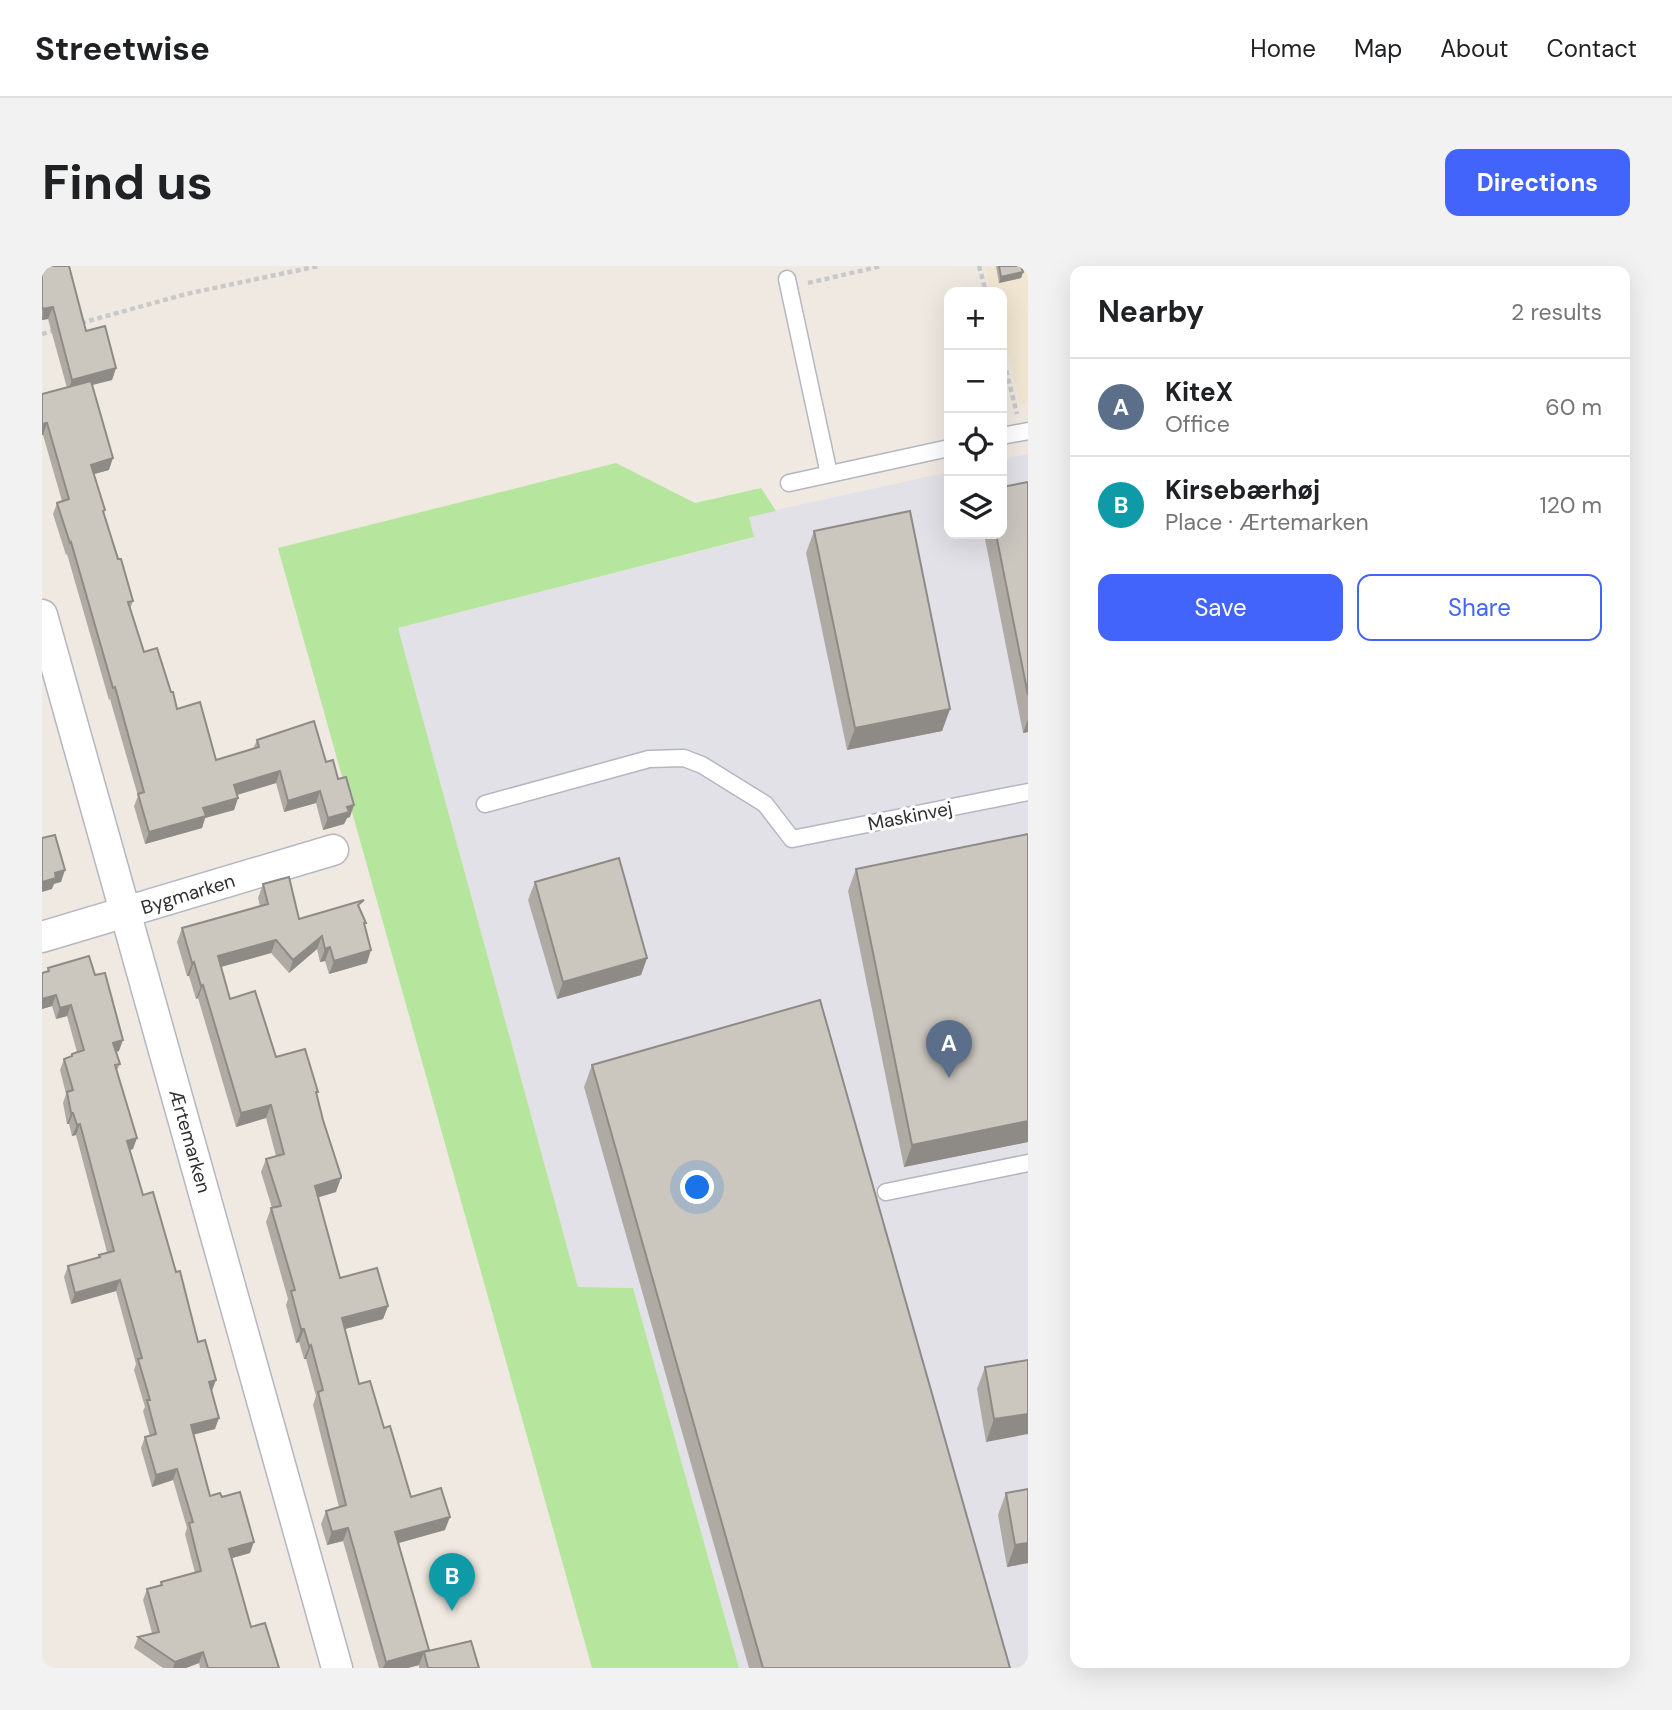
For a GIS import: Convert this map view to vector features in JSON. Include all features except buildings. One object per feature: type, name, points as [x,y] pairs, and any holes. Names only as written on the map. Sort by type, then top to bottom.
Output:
[{"type":"street","name":"Ærtemarken","points":[[42,615],[337,1668]]},
{"type":"street","name":"Bygmarken","points":[[42,937],[333,850]]},
{"type":"lane","points":[[788,283],[829,474]]},
{"type":"lane","points":[[1007,435],[1025,431]]},
{"type":"lane","points":[[789,482],[944,449]]},
{"type":"lane","name":"Maskinvej","points":[[485,804],[649,759],[684,758],[702,765],[765,804],[792,839],[1028,792]]},
{"type":"lane","points":[[886,1192],[1028,1163]]},
{"type":"path","points":[[81,323],[186,294],[318,266]]},
{"type":"path","points":[[788,283],[882,266]]},
{"type":"path","points":[[979,266],[985,287]]},
{"type":"path","points":[[42,334],[55,330]]},
{"type":"path","points":[[1007,371],[1025,431]]},
{"type":"shaded area","points":[[985,266],[1028,266],[1028,403],[1021,405],[1007,350],[1007,287],[991,287]]},
{"type":"shaded area","points":[[1028,454],[1028,1668],[739,1668],[633,1288],[578,1287],[398,628],[753,538],[749,516],[944,473],[944,539],[1007,539],[1007,459]]},
{"type":"green space","points":[[616,463],[695,503],[761,488],[776,511],[749,517],[754,537],[398,628],[578,1287],[633,1288],[739,1668],[592,1668],[278,548]]},
{"type":"place","name":"KiteX","points":[[949,1078]]},
{"type":"place","name":"Kirsebærhøj","points":[[452,1611]]}]
